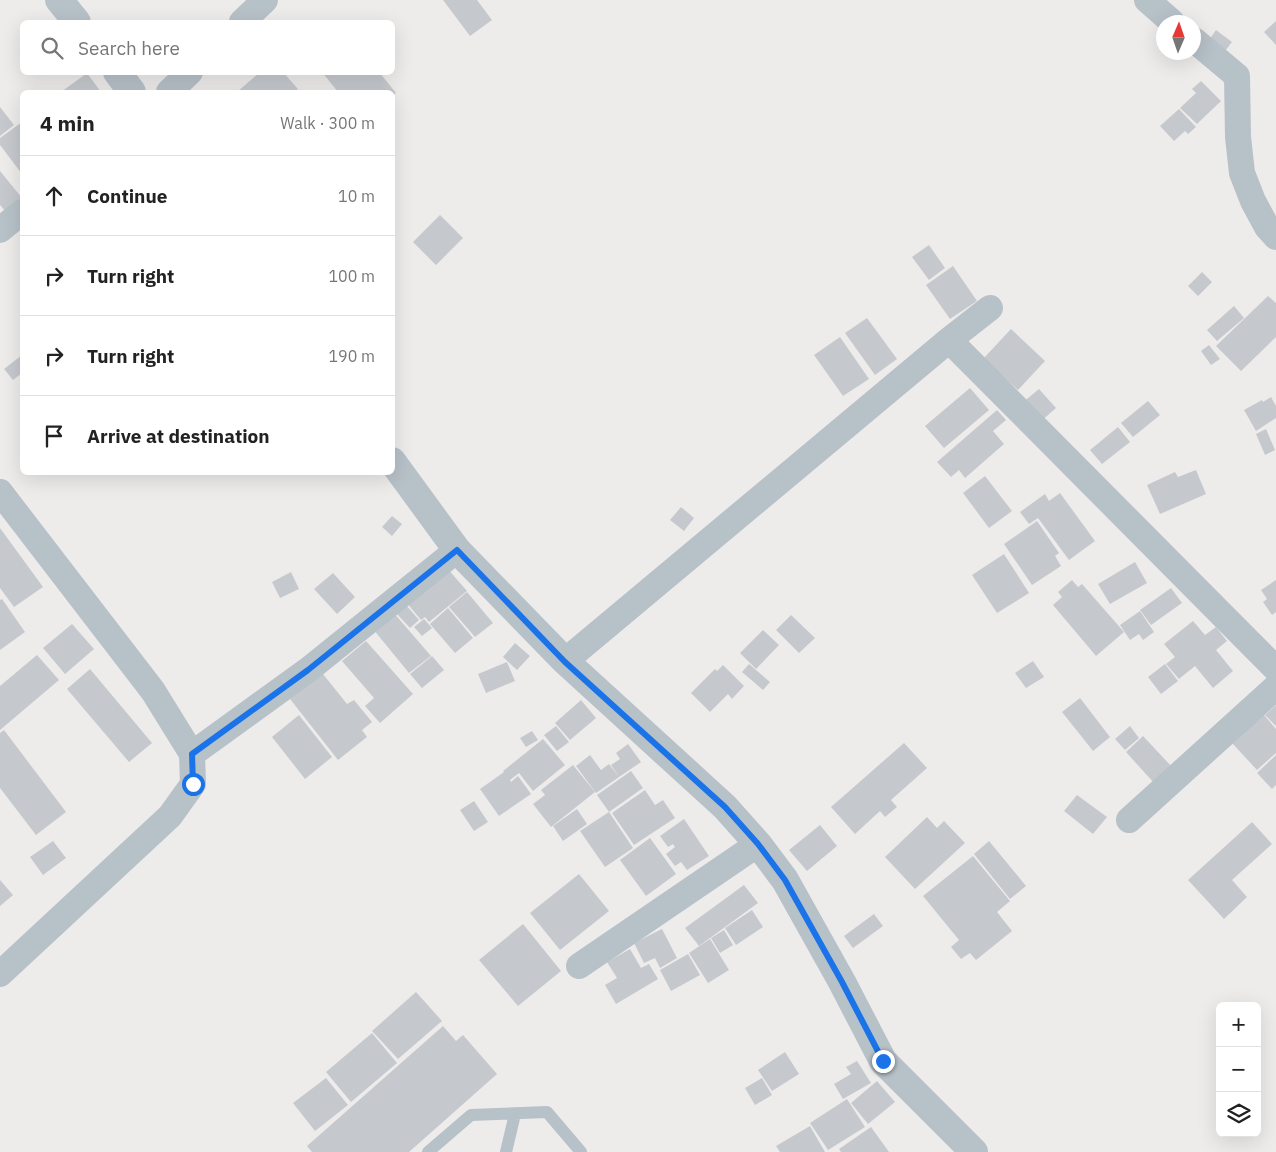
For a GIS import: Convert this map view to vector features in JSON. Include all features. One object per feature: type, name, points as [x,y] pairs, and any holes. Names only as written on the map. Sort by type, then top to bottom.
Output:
[{"type":"street","points":[[59,0],[75,20]]},
{"type":"street","points":[[244,20],[265,0]]},
{"type":"street","points":[[1147,0],[1164,15]]},
{"type":"street","points":[[1201,46],[1236,76],[1238,137],[1242,173],[1253,201],[1267,227],[1276,237]]},
{"type":"street","points":[[119,75],[130,90]]},
{"type":"street","points":[[171,90],[187,75]]},
{"type":"street","points":[[0,230],[20,214]]},
{"type":"street","points":[[565,662],[949,340],[990,308]]},
{"type":"street","points":[[949,340],[1276,669]]},
{"type":"street","points":[[395,465],[457,550],[565,662],[725,807],[758,844],[785,880],[842,982],[883,1061],[974,1152]]},
{"type":"street","points":[[0,492],[153,691],[192,754],[193,784],[170,816],[0,974]]},
{"type":"street","points":[[192,754],[308,670],[457,550]]},
{"type":"street","points":[[1129,820],[1276,687]]},
{"type":"street","points":[[579,966],[758,844]]},
{"type":"lane","points":[[428,1152],[471,1115],[547,1112],[581,1152]]},
{"type":"lane","points":[[506,1152],[515,1114]]},
{"type":"building","points":[[443,0],[477,0],[492,20],[470,36]]},
{"type":"building","points":[[1276,21],[1276,45],[1264,32]]},
{"type":"building","points":[[1216,30],[1232,42],[1222,55],[1207,43]]},
{"type":"building","points":[[84,75],[88,75],[100,90],[64,90]]},
{"type":"building","points":[[257,75],[286,75],[298,89],[297,90],[239,90]]},
{"type":"building","points":[[324,75],[381,75],[394,90],[336,90]]},
{"type":"building","points":[[1201,81],[1221,101],[1197,124],[1180,108],[1196,93],[1192,89]]},
{"type":"building","points":[[0,107],[14,125],[0,136]]},
{"type":"building","points":[[1179,109],[1196,127],[1188,134],[1185,131],[1174,141],[1160,126]]},
{"type":"building","points":[[20,123],[20,171],[0,145],[0,138]]},
{"type":"building","points":[[0,171],[20,196],[20,200],[6,212],[0,205]]},
{"type":"building","points":[[440,215],[463,238],[436,265],[413,242]]},
{"type":"building","points":[[929,245],[945,268],[929,280],[912,257]]},
{"type":"building","points":[[953,266],[977,301],[950,319],[926,285]]},
{"type":"building","points":[[1202,272],[1212,282],[1198,296],[1188,286]]},
{"type":"building","points":[[1268,296],[1276,303],[1276,337],[1241,371],[1216,346]]},
{"type":"building","points":[[1234,306],[1244,318],[1217,341],[1207,330]]},
{"type":"building","points":[[867,318],[897,359],[875,375],[845,333]]},
{"type":"building","points":[[1011,329],[1045,361],[1018,390],[983,359]]},
{"type":"building","points":[[840,337],[869,379],[843,396],[814,355]]},
{"type":"building","points":[[1209,345],[1220,359],[1211,365],[1201,351]]},
{"type":"building","points":[[20,357],[20,375],[13,380],[4,369]]},
{"type":"building","points":[[970,388],[989,410],[944,448],[925,426]]},
{"type":"building","points":[[1039,389],[1056,408],[1040,422],[1022,403]]},
{"type":"building","points":[[1271,397],[1276,406],[1276,418],[1256,431],[1244,410]]},
{"type":"building","points":[[1148,401],[1160,415],[1133,437],[1121,423]]},
{"type":"building","points":[[997,410],[1006,420],[993,431],[1004,444],[965,478],[959,470],[951,477],[937,462]]},
{"type":"building","points":[[1118,427],[1130,442],[1102,464],[1090,450]]},
{"type":"building","points":[[1266,429],[1275,450],[1265,455],[1256,434]]},
{"type":"building","points":[[1196,470],[1206,494],[1160,514],[1147,485],[1175,472],[1178,477]]},
{"type":"building","points":[[985,476],[1012,511],[989,528],[963,493]]},
{"type":"building","points":[[1060,493],[1095,541],[1069,560],[1038,518],[1029,524],[1020,512],[1045,494],[1049,501]]},
{"type":"building","points":[[681,507],[694,518],[684,531],[670,520]]},
{"type":"building","points":[[392,516],[402,524],[392,536],[382,527]]},
{"type":"building","points":[[1037,521],[1059,553],[1055,556],[1061,566],[1032,585],[1004,544]]},
{"type":"building","points":[[0,528],[43,587],[14,607],[0,588]]},
{"type":"building","points":[[1004,554],[1029,593],[997,613],[972,575]]},
{"type":"building","points":[[1135,562],[1147,583],[1110,604],[1098,584]]},
{"type":"building","points":[[447,568],[467,591],[429,622],[425,617],[421,620],[406,602]]},
{"type":"building","points":[[291,572],[299,589],[280,598],[272,582]]},
{"type":"building","points":[[333,573],[355,597],[337,614],[314,589]]},
{"type":"building","points":[[1072,580],[1078,587],[1082,584],[1124,632],[1096,656],[1053,605],[1062,597],[1058,592]]},
{"type":"building","points":[[1276,580],[1276,612],[1272,615],[1263,602],[1267,599],[1261,590]]},
{"type":"building","points":[[1171,588],[1182,603],[1151,625],[1140,610]]},
{"type":"building","points":[[467,592],[493,623],[475,637],[449,607]]},
{"type":"building","points":[[2,599],[25,632],[0,650],[0,600]]},
{"type":"building","points":[[407,606],[419,620],[410,628],[397,614]]},
{"type":"building","points":[[448,608],[473,638],[455,653],[430,624]]},
{"type":"building","points":[[1140,611],[1154,632],[1143,640],[1139,634],[1130,640],[1120,625]]},
{"type":"building","points":[[393,612],[431,656],[409,673],[373,629]]},
{"type":"building","points":[[791,615],[815,638],[799,653],[776,630]]},
{"type":"building","points":[[424,619],[432,628],[422,636],[414,627]]},
{"type":"building","points":[[1193,621],[1205,635],[1216,627],[1227,641],[1216,650],[1233,671],[1213,688],[1195,666],[1179,679],[1166,664],[1175,657],[1164,644]]},
{"type":"building","points":[[72,624],[94,649],[65,674],[43,648]]},
{"type":"building","points":[[763,630],[779,645],[756,669],[740,653]]},
{"type":"building","points":[[366,641],[413,694],[380,723],[365,706],[374,698],[342,661]]},
{"type":"building","points":[[515,643],[530,656],[517,670],[503,657]]},
{"type":"building","points":[[37,655],[59,680],[0,730],[0,686]]},
{"type":"building","points":[[432,656],[444,670],[422,688],[410,674]]},
{"type":"building","points":[[1033,661],[1044,677],[1026,688],[1015,673]]},
{"type":"building","points":[[507,662],[515,681],[486,693],[478,674]]},
{"type":"building","points":[[749,664],[770,682],[763,690],[742,672]]},
{"type":"building","points":[[1165,664],[1178,681],[1161,694],[1148,677]]},
{"type":"building","points":[[723,665],[744,686],[732,699],[728,694],[710,712],[691,693],[715,669],[717,671]]},
{"type":"building","points":[[90,669],[152,743],[129,762],[67,689]]},
{"type":"building","points":[[323,674],[347,704],[354,700],[372,722],[362,730],[367,737],[338,760],[290,699]]},
{"type":"building","points":[[1080,698],[1110,737],[1093,751],[1062,712]]},
{"type":"building","points":[[581,700],[596,718],[570,740],[555,723]]},
{"type":"building","points":[[1276,705],[1276,726],[1265,715]]},
{"type":"building","points":[[299,715],[332,757],[305,779],[272,737]]},
{"type":"building","points":[[1264,715],[1276,729],[1276,753],[1257,770],[1232,743]]},
{"type":"building","points":[[556,726],[569,742],[557,751],[544,735]]},
{"type":"building","points":[[1130,726],[1139,738],[1125,750],[1115,739]]},
{"type":"building","points":[[4,730],[66,812],[36,835],[0,788],[0,733]]},
{"type":"building","points":[[532,731],[538,740],[526,747],[520,738]]},
{"type":"building","points":[[1143,736],[1172,767],[1154,783],[1126,752]]},
{"type":"building","points":[[543,739],[565,765],[533,791],[519,773],[510,780],[511,782],[518,776],[531,794],[499,816],[480,789],[504,772]]},
{"type":"building","points":[[904,743],[927,768],[891,800],[897,807],[885,817],[880,811],[855,834],[831,807]]},
{"type":"building","points":[[628,744],[641,762],[619,777],[611,765],[620,759],[616,753]]},
{"type":"building","points":[[590,755],[601,770],[609,764],[619,777],[596,793],[576,766]]},
{"type":"building","points":[[1276,755],[1276,785],[1272,789],[1257,773]]},
{"type":"building","points":[[573,765],[595,792],[551,827],[533,804],[545,795],[541,790]]},
{"type":"building","points":[[631,771],[643,788],[609,812],[597,795]]},
{"type":"building","points":[[645,790],[655,805],[663,800],[675,818],[634,845],[612,813]]},
{"type":"building","points":[[1077,795],[1107,817],[1093,834],[1064,811]]},
{"type":"building","points":[[474,801],[488,822],[474,831],[460,810]]},
{"type":"building","points":[[577,809],[587,824],[563,841],[553,826]]},
{"type":"building","points":[[609,812],[633,848],[605,867],[580,831]]},
{"type":"building","points":[[927,817],[937,828],[944,821],[965,843],[915,889],[885,857]]},
{"type":"building","points":[[684,819],[709,856],[687,870],[681,862],[675,866],[666,854],[675,847],[673,844],[668,847],[660,836]]},
{"type":"building","points":[[1252,822],[1272,844],[1232,880],[1247,897],[1224,919],[1188,880]]},
{"type":"building","points":[[820,825],[837,846],[807,871],[789,850]]},
{"type":"building","points":[[650,838],[676,874],[646,896],[620,860]]},
{"type":"building","points":[[53,841],[66,858],[43,875],[30,857]]},
{"type":"building","points":[[989,841],[1026,886],[1010,899],[974,854]]},
{"type":"building","points":[[973,856],[1010,901],[997,912],[1012,931],[976,960],[970,953],[961,959],[951,947],[959,940],[923,896]]},
{"type":"building","points":[[579,874],[609,911],[560,950],[530,913]]},
{"type":"building","points":[[0,880],[13,895],[0,906]]},
{"type":"building","points":[[744,885],[758,903],[699,946],[685,928]]},
{"type":"building","points":[[752,910],[763,927],[736,945],[725,928]]},
{"type":"building","points":[[874,914],[883,926],[853,948],[844,936]]},
{"type":"building","points":[[523,924],[561,971],[518,1006],[479,960]]},
{"type":"building","points":[[662,929],[677,958],[660,968],[655,958],[644,963],[634,943]]},
{"type":"building","points":[[724,930],[733,945],[720,953],[711,938]]},
{"type":"building","points":[[710,939],[729,970],[708,983],[689,953]]},
{"type":"building","points":[[630,949],[641,968],[649,964],[658,979],[616,1004],[605,985],[617,978],[607,962]]},
{"type":"building","points":[[688,954],[700,975],[671,991],[660,970]]},
{"type":"building","points":[[416,992],[442,1021],[398,1059],[372,1031]]},
{"type":"building","points":[[443,1026],[456,1041],[463,1035],[497,1074],[409,1152],[312,1152],[307,1146]]},
{"type":"building","points":[[372,1033],[397,1063],[351,1102],[326,1072]]},
{"type":"building","points":[[785,1052],[799,1074],[772,1091],[758,1070]]},
{"type":"building","points":[[857,1061],[871,1083],[843,1099],[834,1084],[851,1074],[846,1067]]},
{"type":"building","points":[[326,1078],[348,1105],[315,1131],[293,1103]]},
{"type":"building","points":[[762,1078],[772,1095],[755,1105],[745,1088]]},
{"type":"building","points":[[877,1081],[895,1102],[868,1124],[851,1103]]},
{"type":"building","points":[[847,1099],[865,1127],[828,1150],[810,1123]]},
{"type":"building","points":[[810,1126],[825,1152],[780,1152],[776,1146]]},
{"type":"building","points":[[871,1127],[889,1152],[841,1152],[839,1149]]},
{"type":"route","points":[[193,784],[192,754],[308,670],[457,550],[565,662],[725,807],[758,844],[785,880],[842,982],[883,1061]]}]
